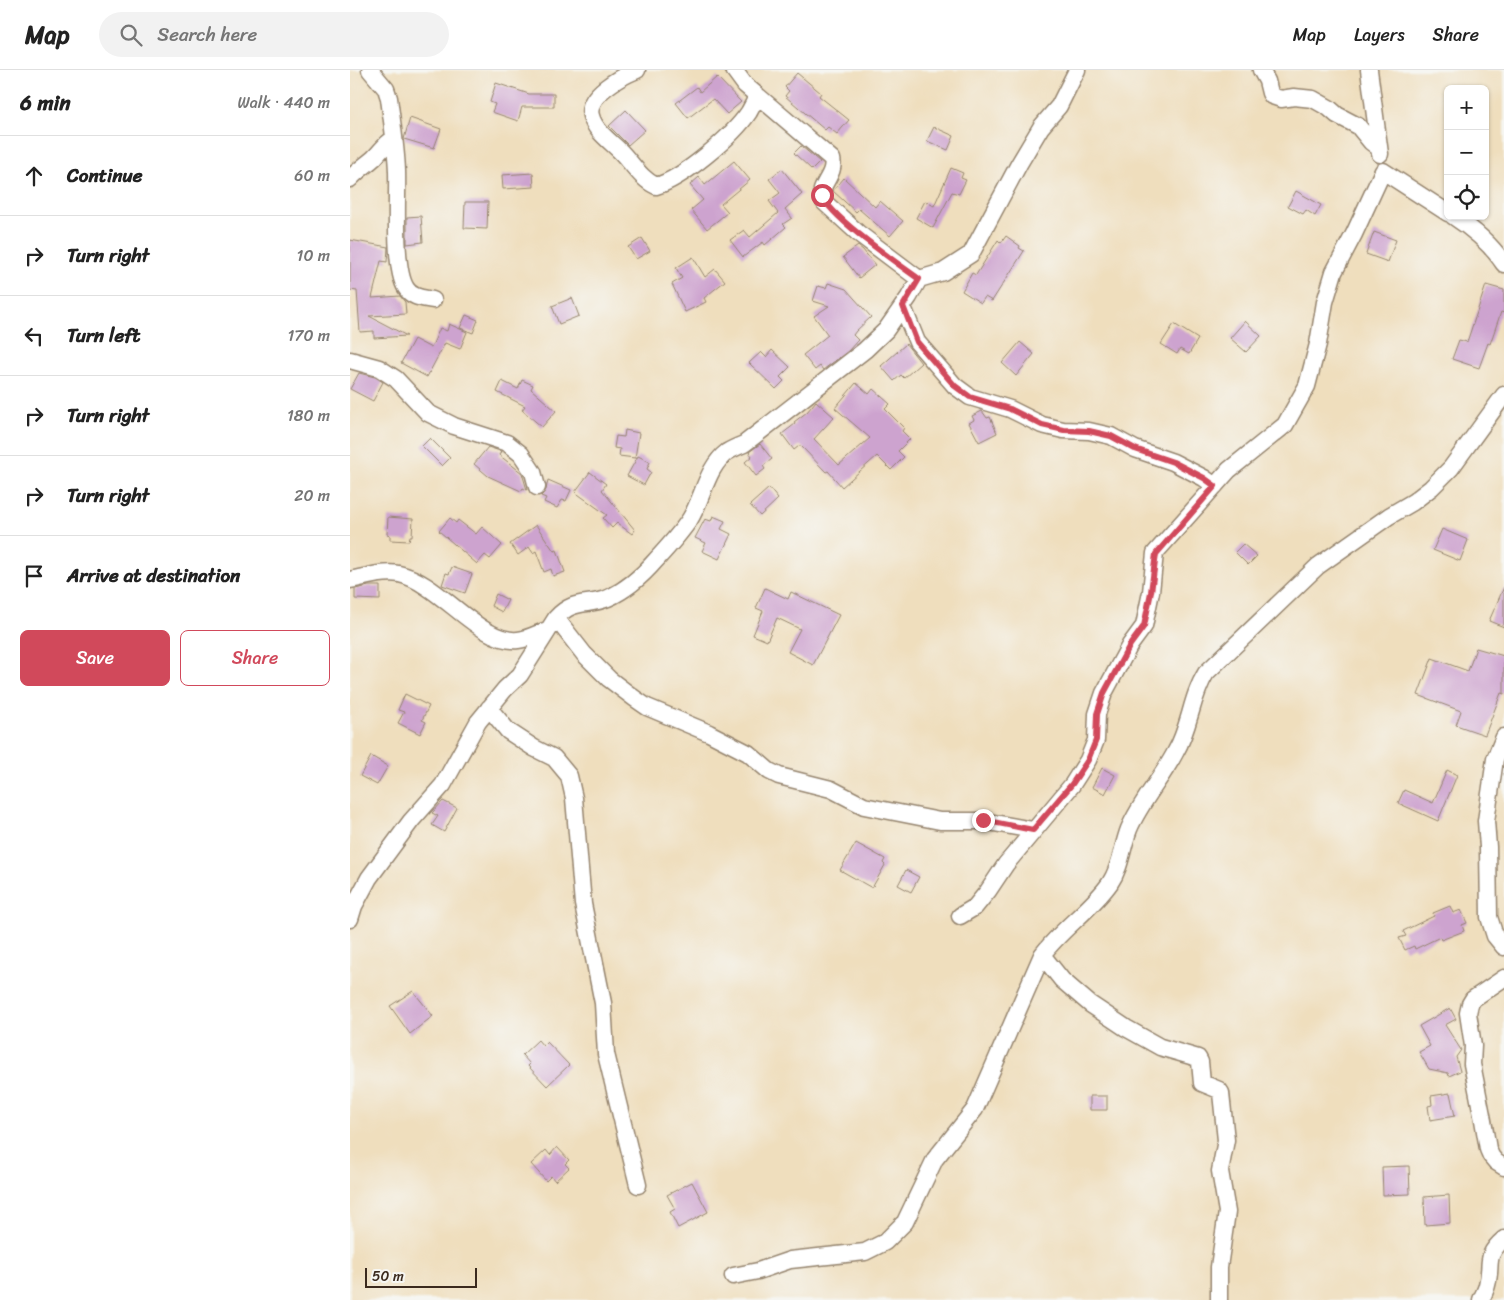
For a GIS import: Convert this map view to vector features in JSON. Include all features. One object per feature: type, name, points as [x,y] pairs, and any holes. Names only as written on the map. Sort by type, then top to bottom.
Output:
[{"type":"street","points":[[370,70],[386,89],[394,138],[397,171],[399,262],[404,286],[414,296],[433,300]]},
{"type":"street","points":[[637,70],[617,79],[605,88],[591,107],[590,115],[604,137],[620,151],[649,183],[656,186],[668,183],[706,156],[739,125],[749,112],[757,95]]},
{"type":"street","points":[[734,70],[757,95],[832,159],[831,173],[822,190],[824,202],[858,233],[919,279]]},
{"type":"street","points":[[350,919],[354,906],[369,878],[411,821],[443,785],[478,722],[520,675],[563,610],[572,605],[606,599],[621,591],[636,579],[676,539],[691,518],[712,471],[726,453],[744,444],[865,350],[886,330],[919,279],[943,272],[971,254],[1019,164],[1042,127],[1059,106],[1076,70]]},
{"type":"street","points":[[1261,70],[1272,96],[1313,99],[1358,126],[1371,142],[1379,148]]},
{"type":"street","points":[[960,916],[975,907],[1006,864],[1072,784],[1088,760],[1096,740],[1097,714],[1104,693],[1130,645],[1144,626],[1156,554],[1229,470],[1285,425],[1307,386],[1318,344],[1325,302],[1334,272],[1354,234],[1382,171],[1370,70]]},
{"type":"street","points":[[350,179],[375,156],[383,145],[394,138]]},
{"type":"street","points":[[1382,171],[1444,210]]},
{"type":"street","points":[[1459,220],[1487,242],[1504,264]]},
{"type":"street","points":[[903,306],[917,342],[955,386],[965,394],[978,400],[1010,409],[1042,425],[1111,436],[1135,449],[1173,462],[1215,486]]},
{"type":"street","points":[[350,360],[379,368],[396,379],[428,412],[436,417],[454,426],[507,443],[521,454],[533,472],[537,487]]},
{"type":"street","points":[[733,1276],[758,1271],[790,1260],[864,1252],[885,1242],[905,1222],[935,1159],[975,1109],[1042,955],[1053,940],[1094,902],[1116,872],[1135,816],[1177,750],[1197,691],[1206,673],[1318,566],[1431,488],[1451,468],[1504,396]]},
{"type":"street","points":[[350,580],[374,575],[398,574],[416,580],[475,622],[505,639],[518,640],[552,624]]},
{"type":"street","points":[[552,624],[609,679],[647,707],[709,733],[748,753],[769,771],[779,776],[831,789],[864,806],[940,821],[983,820],[1033,830]]},
{"type":"street","points":[[489,708],[508,731],[554,758],[569,776],[574,798],[583,904],[603,1003],[606,1054],[638,1186]]},
{"type":"street","points":[[1504,737],[1494,759],[1486,821],[1489,917],[1495,936],[1504,946]]},
{"type":"street","points":[[1042,955],[1062,980],[1090,1004],[1126,1028],[1160,1047],[1198,1058],[1202,1083],[1219,1090],[1221,1093],[1226,1140],[1220,1171],[1228,1212],[1219,1267],[1219,1300]]},
{"type":"street","points":[[1504,978],[1473,999],[1468,1013],[1473,1046],[1472,1064],[1488,1149],[1496,1162],[1504,1167]]},
{"type":"street","points":[[1481,1300],[1487,1285],[1490,1256],[1494,1247],[1504,1239]]},
{"type":"building","points":[[797,73],[821,93],[819,96],[849,120],[837,134],[828,127],[825,130],[785,96],[789,91],[785,87]]},
{"type":"building","points":[[717,77],[741,102],[727,114],[713,99],[688,118],[676,103],[697,87],[700,92]]},
{"type":"building","points":[[496,83],[529,94],[554,94],[554,107],[522,107],[518,121],[492,112],[495,104],[490,102]]},
{"type":"building","points":[[626,110],[645,130],[628,145],[609,126]]},
{"type":"building","points":[[410,118],[441,129],[434,148],[404,139]]},
{"type":"building","points":[[934,127],[954,136],[948,150],[927,141]]},
{"type":"building","points":[[801,146],[820,162],[812,170],[794,153]]},
{"type":"building","points":[[734,161],[750,180],[721,204],[728,212],[707,229],[691,210],[703,200],[690,185],[699,177],[705,185]]},
{"type":"building","points":[[951,168],[963,173],[961,178],[966,180],[959,194],[952,192],[933,228],[916,218],[925,201],[934,206]]},
{"type":"building","points":[[782,169],[802,194],[785,209],[792,218],[783,224],[786,227],[765,245],[763,242],[743,257],[730,240],[744,230],[750,237],[778,213],[769,201],[780,193],[769,179]]},
{"type":"building","points":[[533,173],[534,187],[503,189],[502,175]]},
{"type":"building","points":[[844,178],[875,207],[880,201],[903,221],[890,236],[859,209],[856,212],[833,191]]},
{"type":"building","points":[[1296,191],[1321,205],[1315,216],[1306,210],[1303,214],[1288,206]]},
{"type":"building","points":[[465,202],[488,202],[487,229],[464,228]]},
{"type":"building","points":[[421,216],[423,242],[407,244],[407,217]]},
{"type":"building","points":[[1374,232],[1396,240],[1388,262],[1366,254]]},
{"type":"building","points":[[1006,236],[1024,251],[992,301],[985,297],[981,303],[962,291],[972,273],[976,275],[998,240],[1001,243]]},
{"type":"building","points":[[642,238],[650,251],[636,259],[628,247]]},
{"type":"building","points":[[350,240],[388,247],[387,262],[381,261],[372,298],[400,296],[405,302],[406,314],[369,316],[407,336],[374,338],[374,331],[360,332],[357,291],[350,290]]},
{"type":"building","points":[[858,246],[875,265],[859,278],[843,257]]},
{"type":"building","points":[[693,257],[705,277],[715,269],[725,281],[704,298],[706,302],[685,312],[672,284],[682,278],[676,268]]},
{"type":"building","points":[[828,283],[846,289],[871,317],[853,335],[858,340],[848,351],[823,370],[820,366],[815,370],[803,355],[828,335],[814,316],[829,306],[813,301],[818,286],[826,288]]},
{"type":"building","points":[[1486,285],[1504,290],[1504,313],[1501,312],[1479,368],[1452,359],[1459,340],[1467,342]]},
{"type":"building","points":[[572,298],[579,316],[559,324],[552,306]]},
{"type":"building","points":[[466,315],[478,320],[473,333],[460,328]]},
{"type":"building","points":[[1245,321],[1261,336],[1246,352],[1230,338]]},
{"type":"building","points":[[449,324],[467,332],[460,349],[445,343],[427,377],[401,363],[414,339],[431,348],[440,328],[447,331]]},
{"type":"building","points":[[1174,324],[1198,339],[1189,354],[1180,349],[1177,354],[1161,344]]},
{"type":"building","points":[[1020,342],[1034,354],[1016,376],[1002,363]]},
{"type":"building","points":[[906,344],[921,363],[904,378],[901,375],[894,381],[881,366]]},
{"type":"building","points":[[772,350],[790,367],[780,377],[784,381],[776,389],[749,363],[761,352],[766,357]]},
{"type":"building","points":[[359,373],[375,377],[383,382],[373,401],[350,389]]},
{"type":"building","points":[[522,380],[533,385],[531,389],[556,411],[542,427],[522,410],[525,406],[497,392],[502,381],[518,389]]},
{"type":"building","points":[[856,383],[869,394],[873,389],[890,404],[885,409],[904,428],[902,431],[910,439],[898,451],[904,457],[891,470],[877,456],[842,487],[801,446],[794,450],[782,434],[795,424],[794,422],[807,412],[816,401],[834,417],[814,439],[839,465],[870,438],[835,408]]},
{"type":"building","points":[[982,411],[987,418],[990,417],[997,433],[979,442],[969,423],[974,420],[972,416]]},
{"type":"building","points":[[625,430],[639,433],[635,458],[619,456],[620,449],[614,448],[616,436],[624,437]]},
{"type":"building","points":[[430,438],[450,458],[442,466],[422,446]]},
{"type":"building","points":[[760,444],[772,459],[763,466],[765,469],[756,476],[745,462],[752,456],[749,452]]},
{"type":"building","points":[[488,447],[500,451],[499,455],[522,473],[527,490],[523,488],[521,491],[488,476],[474,464]]},
{"type":"building","points":[[638,456],[650,462],[647,469],[651,472],[644,485],[627,476]]},
{"type":"building","points":[[590,472],[606,484],[602,490],[635,530],[632,534],[617,523],[612,528],[603,518],[607,515],[575,492]]},
{"type":"building","points":[[548,480],[571,490],[566,501],[562,500],[557,508],[544,502],[546,498],[541,496],[546,490]]},
{"type":"building","points":[[769,488],[778,499],[760,516],[750,505]]},
{"type":"building","points":[[713,516],[725,521],[721,529],[731,534],[719,559],[702,551],[706,543],[695,538],[705,519],[711,521]]},
{"type":"building","points":[[388,517],[413,519],[412,536],[410,536],[409,541],[390,540],[390,535],[387,534]]},
{"type":"building","points":[[450,518],[456,523],[458,520],[476,534],[482,527],[502,545],[490,559],[485,555],[477,564],[439,531]]},
{"type":"building","points":[[536,525],[554,551],[557,550],[565,572],[553,576],[551,569],[544,572],[536,551],[533,553],[529,547],[518,555],[510,544]]},
{"type":"building","points":[[1442,529],[1468,540],[1460,561],[1433,550]]},
{"type":"building","points":[[1243,544],[1257,556],[1248,565],[1235,552]]},
{"type":"building","points":[[452,567],[472,574],[465,593],[442,585],[446,573],[449,574]]},
{"type":"building","points":[[380,586],[380,600],[355,599],[355,589]]},
{"type":"building","points":[[1504,587],[1504,627],[1489,621]]},
{"type":"building","points":[[765,588],[788,599],[791,592],[839,615],[813,665],[788,652],[800,629],[777,618],[767,641],[753,635],[763,611],[756,608]]},
{"type":"building","points":[[496,594],[508,600],[502,612],[491,606]]},
{"type":"building","points":[[1476,648],[1504,656],[1504,694],[1501,693],[1485,735],[1456,725],[1461,711],[1418,695],[1432,658],[1468,671]]},
{"type":"building","points":[[405,694],[429,706],[422,720],[426,722],[420,734],[398,723],[404,712],[398,710]]},
{"type":"building","points":[[371,756],[388,766],[377,785],[360,776]]},
{"type":"building","points":[[1102,768],[1115,775],[1105,794],[1092,787]]},
{"type":"building","points":[[1447,770],[1457,775],[1438,821],[1398,803],[1404,790],[1433,803]]},
{"type":"building","points":[[443,801],[457,808],[444,832],[432,825],[438,816],[432,813]]},
{"type":"building","points":[[856,843],[885,859],[883,863],[885,865],[872,888],[840,870]]},
{"type":"building","points":[[906,870],[919,877],[911,892],[898,885]]},
{"type":"building","points":[[1450,906],[1453,913],[1461,910],[1467,923],[1462,925],[1464,931],[1441,940],[1440,937],[1415,949],[1414,946],[1405,950],[1399,938],[1406,936],[1403,931],[1434,916],[1433,913]]},
{"type":"building","points":[[413,991],[433,1016],[410,1034],[390,1006]]},
{"type":"building","points":[[1450,1008],[1456,1019],[1445,1025],[1461,1050],[1456,1057],[1460,1071],[1449,1076],[1448,1073],[1429,1069],[1419,1052],[1430,1046],[1419,1026]]},
{"type":"building","points":[[538,1040],[543,1046],[547,1042],[569,1065],[547,1086],[528,1066],[530,1064],[522,1055]]},
{"type":"building","points":[[1450,1093],[1455,1116],[1430,1120],[1428,1106],[1432,1105],[1431,1096]]},
{"type":"building","points":[[1090,1096],[1107,1096],[1107,1110],[1090,1110]]},
{"type":"building","points":[[557,1147],[569,1160],[565,1164],[569,1168],[555,1181],[551,1176],[546,1181],[531,1164],[546,1150],[550,1155]]},
{"type":"building","points":[[1409,1166],[1410,1194],[1383,1195],[1382,1167]]},
{"type":"building","points":[[692,1182],[708,1212],[678,1228],[670,1212],[675,1209],[667,1195]]},
{"type":"building","points":[[1449,1195],[1450,1223],[1425,1225],[1424,1197]]},
{"type":"route","points":[[822,195],[824,202],[858,233],[919,279],[903,306],[912,332],[917,342],[960,391],[970,397],[1010,409],[1042,425],[1064,430],[1103,433],[1135,449],[1173,462],[1215,486],[1156,554],[1144,626],[1130,645],[1104,693],[1097,714],[1096,740],[1088,760],[1072,784],[1033,830],[983,820]]}]
